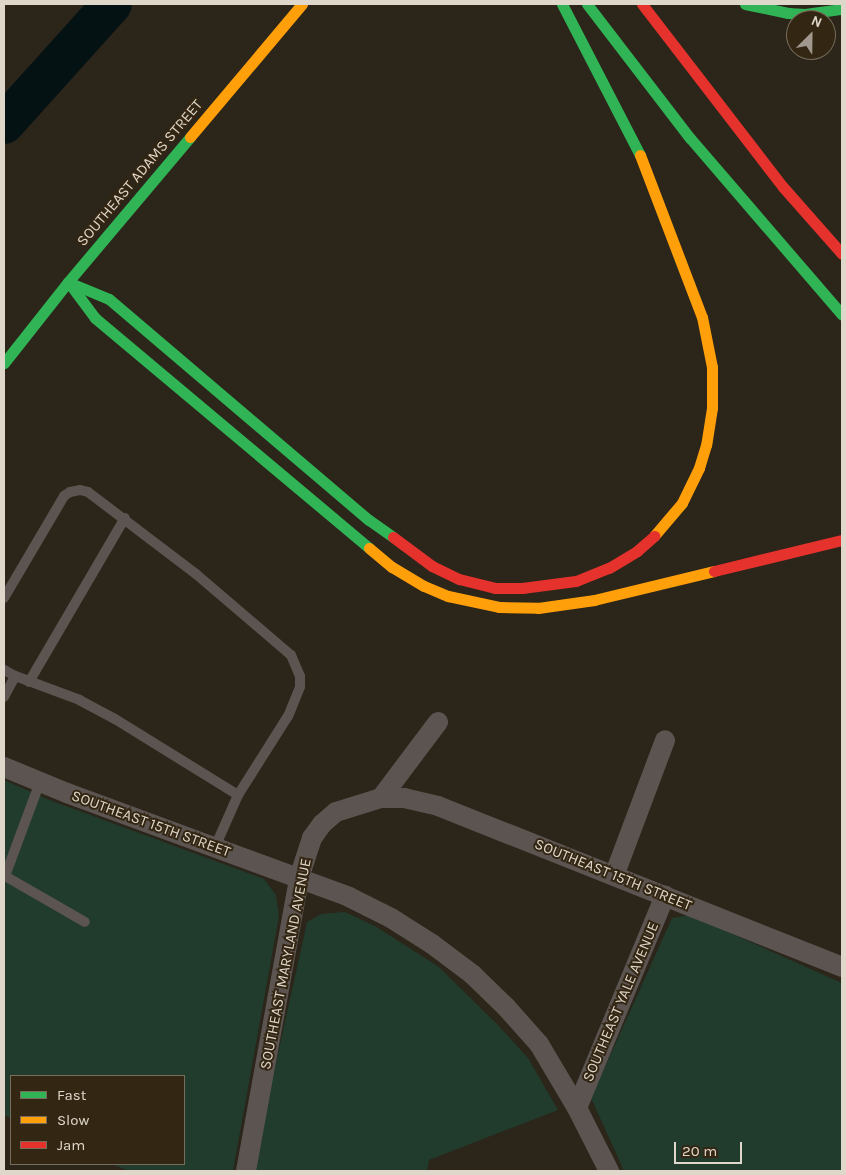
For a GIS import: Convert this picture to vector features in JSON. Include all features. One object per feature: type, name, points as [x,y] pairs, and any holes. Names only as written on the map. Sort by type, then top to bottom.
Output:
[{"type":"main road","name":"SOUTHEAST ADAMS STREET","points":[[4,363],[68,282],[302,4]]},
{"type":"main road","points":[[68,282],[110,299],[369,520],[432,566],[459,579],[495,588],[522,588],[576,581],[609,568],[637,551],[662,529],[682,503],[699,468],[706,445],[712,408],[712,367],[702,317],[645,164],[562,4]]},
{"type":"main road","points":[[587,4],[690,138],[842,315]]},
{"type":"main road","points":[[642,4],[783,187],[842,254]]},
{"type":"main road","points":[[745,4],[788,13],[805,14],[842,9]]},
{"type":"main road","points":[[68,282],[95,318],[392,567],[424,586],[448,596],[499,608],[538,608],[594,600],[842,540]]},
{"type":"street","points":[[381,798],[438,722]]},
{"type":"street","points":[[614,876],[665,740]]},
{"type":"street","name":"SOUTHEAST 15TH STREET","points":[[4,767],[349,897],[391,918],[432,944],[472,974],[506,1006],[539,1044],[576,1108],[608,1171]]},
{"type":"street","name":"SOUTHEAST 15TH STREET","points":[[381,798],[404,798],[438,806],[842,967]]},
{"type":"street","name":"SOUTHEAST MARYLAND AVENUE","points":[[246,1171],[299,878],[312,838],[322,824],[336,812],[381,798]]},
{"type":"street","name":"SOUTHEAST YALE AVENUE","points":[[576,1108],[665,896]]},
{"type":"lane","points":[[4,598],[64,496],[70,492],[80,490],[88,492],[125,518],[196,574],[291,655],[297,665],[300,676],[300,687],[296,701],[238,795],[215,847]]},
{"type":"lane","points":[[29,682],[125,518]]},
{"type":"lane","points":[[4,670],[29,682],[80,700],[115,719],[238,795]]},
{"type":"lane","points":[[4,697],[15,676]]},
{"type":"lane","points":[[40,782],[5,876],[85,922]]},
{"type":"green space","points":[[4,780],[47,799],[264,879],[276,895],[279,916],[233,1171],[129,1171],[114,1165],[185,1165],[185,1075],[10,1075],[10,1118],[4,1115]]},
{"type":"green space","points":[[345,912],[375,926],[439,967],[498,1025],[528,1058],[558,1110],[429,1160],[427,1171],[252,1171],[307,922],[321,914]]},
{"type":"green space","points":[[690,915],[842,983],[842,1171],[624,1171],[591,1098],[672,918]]},
{"type":"waterway","points":[[4,124],[112,4]]},
{"type":"traffic: fast","points":[[562,4],[640,155]]},
{"type":"traffic: fast","points":[[587,4],[690,138],[842,315]]},
{"type":"traffic: fast","points":[[745,4],[788,13],[805,14],[842,9]]},
{"type":"traffic: fast","points":[[4,363],[68,282],[190,137]]},
{"type":"traffic: fast","points":[[68,282],[109,299],[369,520],[393,537]]},
{"type":"traffic: fast","points":[[69,283],[95,318],[369,548]]},
{"type":"traffic: slow","points":[[190,137],[302,4]]},
{"type":"traffic: slow","points":[[640,155],[702,317],[712,367],[712,408],[706,445],[699,468],[682,503],[654,536]]},
{"type":"traffic: slow","points":[[369,548],[392,567],[424,586],[448,596],[499,607],[538,608],[594,600],[714,571]]},
{"type":"traffic: jam","points":[[642,4],[783,187],[842,254]]},
{"type":"traffic: jam","points":[[393,537],[432,566],[459,579],[495,588],[522,588],[576,581],[609,568],[637,551],[654,536]]},
{"type":"traffic: jam","points":[[714,571],[842,540]]}]
